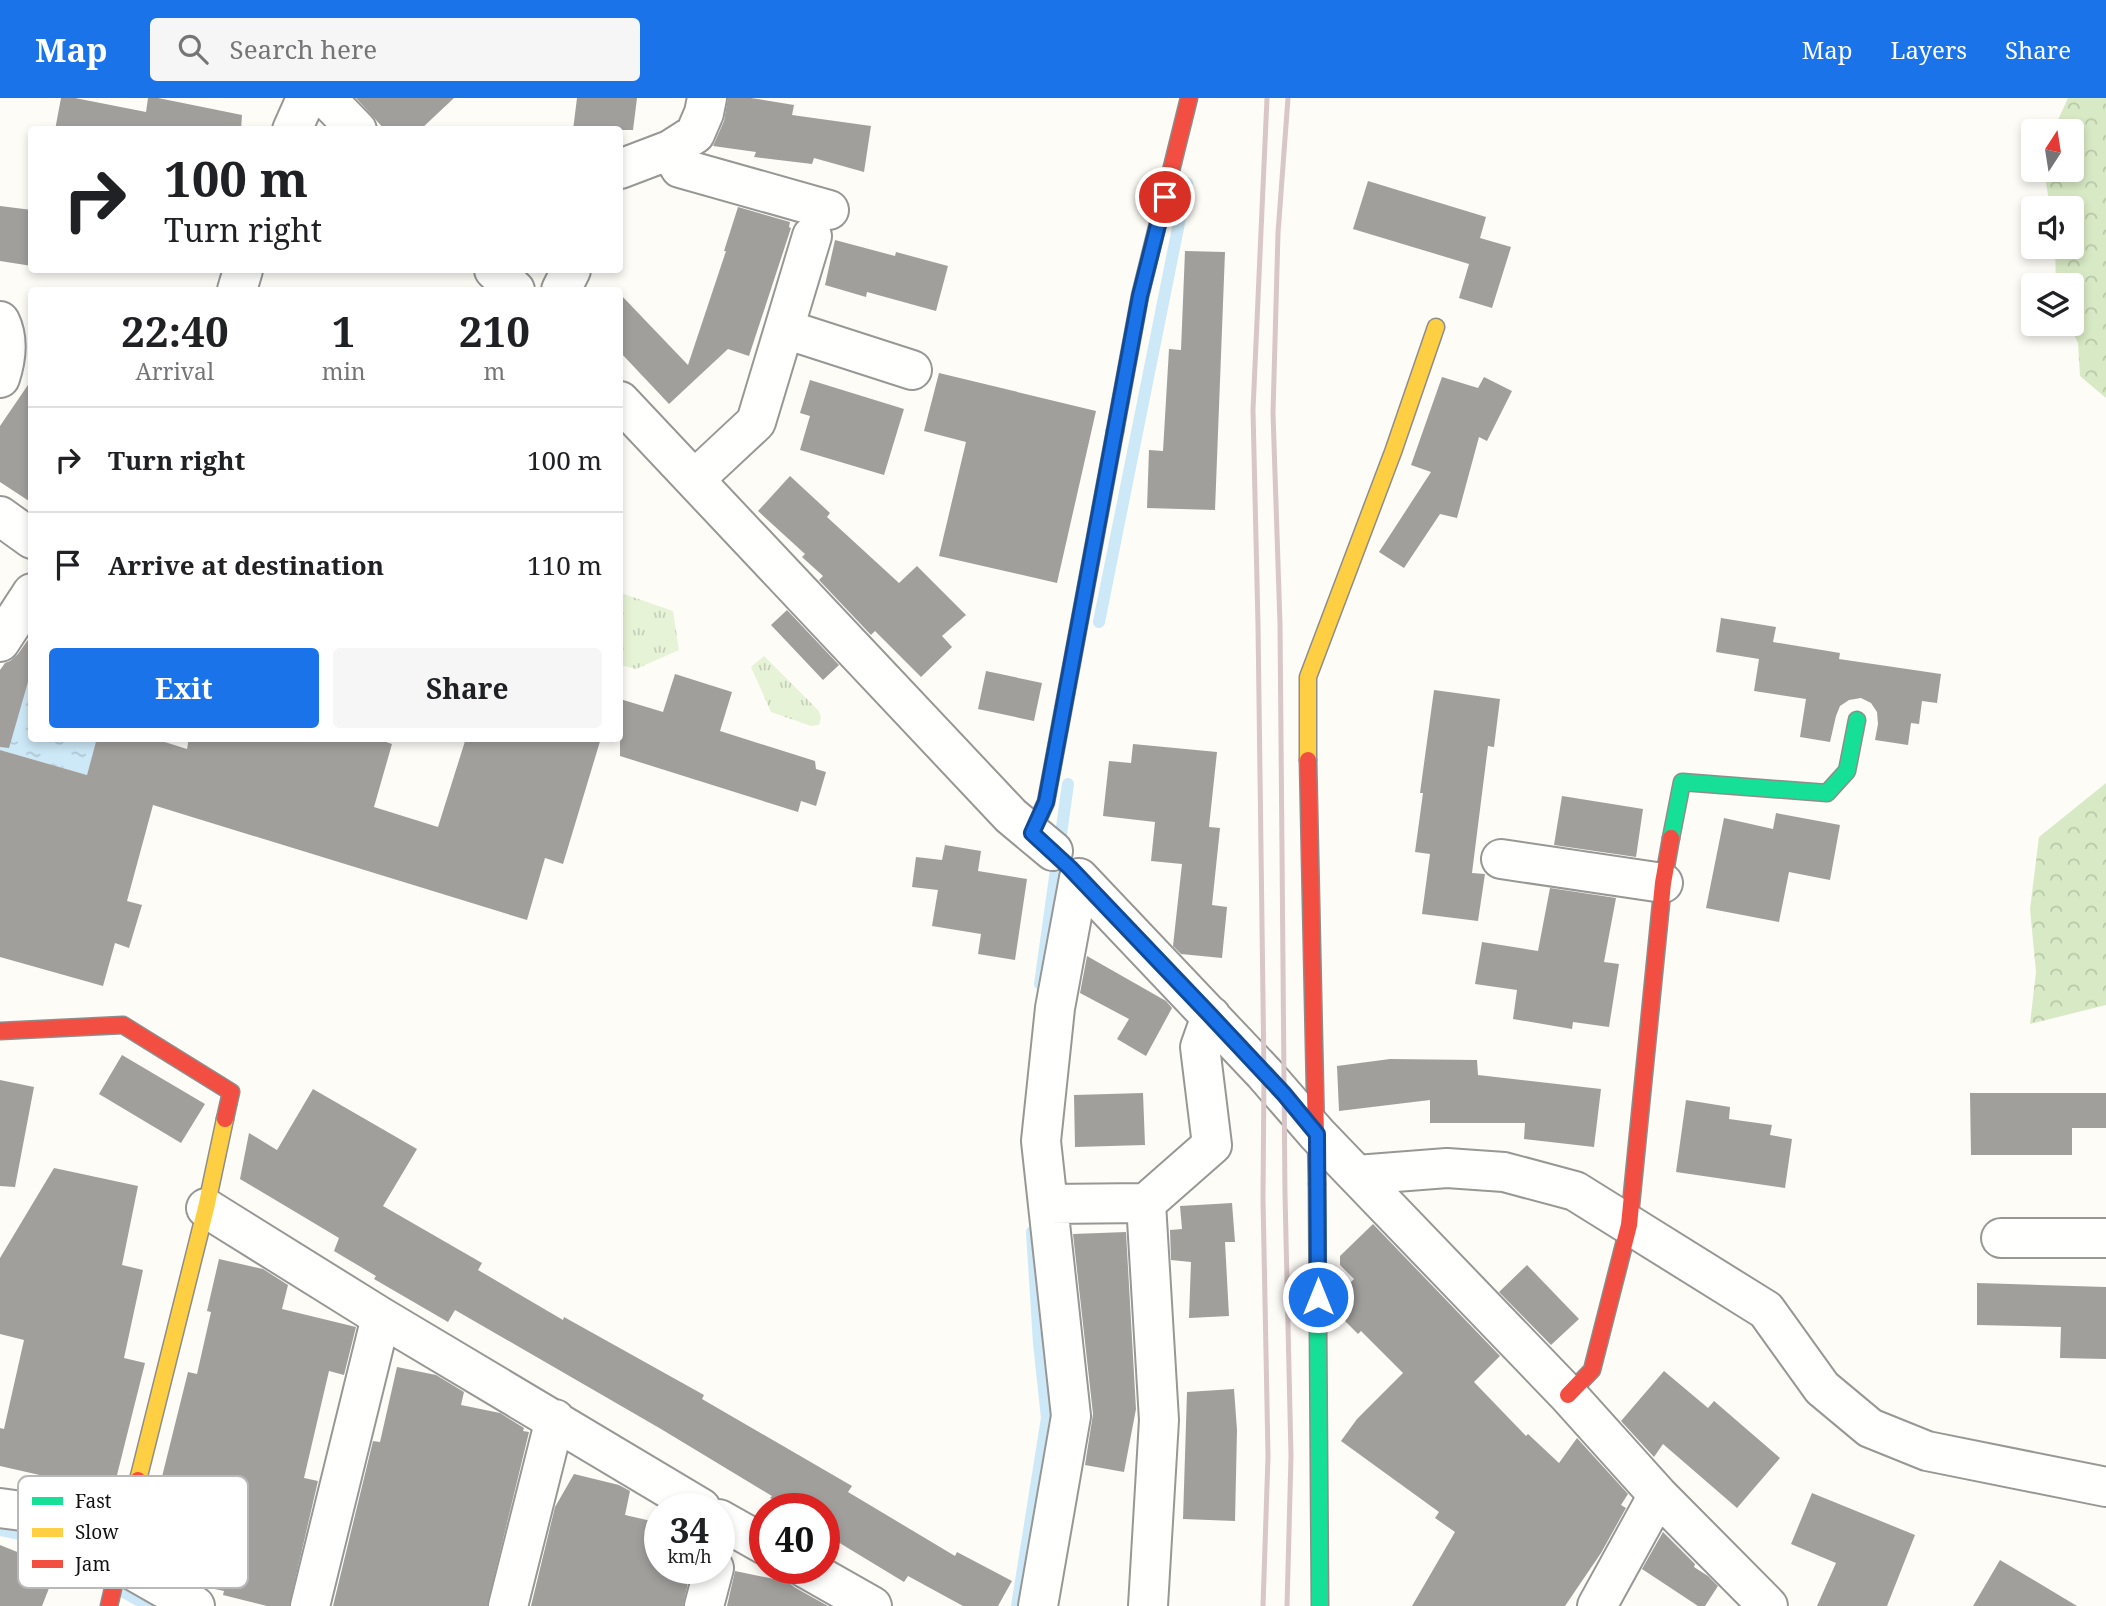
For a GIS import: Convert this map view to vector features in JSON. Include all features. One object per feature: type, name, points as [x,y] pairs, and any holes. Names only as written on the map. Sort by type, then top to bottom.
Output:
[{"type":"street","points":[[294,126],[309,98]]},
{"type":"street","points":[[326,98],[353,126]]},
{"type":"street","points":[[623,168],[670,150],[695,134],[707,98]]},
{"type":"street","points":[[1038,1606],[1071,1416],[1041,1142],[1055,1008],[1058,858],[1046,802],[1140,296],[1189,98]]},
{"type":"street","points":[[670,150],[680,167],[821,223],[756,422],[695,480]]},
{"type":"street","points":[[497,273],[512,287]]},
{"type":"street","points":[[0,321],[6,360],[0,378]]},
{"type":"street","points":[[1320,1606],[1317,1134],[1308,825],[1308,677],[1393,452],[1436,327]]},
{"type":"street","points":[[785,329],[912,370]]},
{"type":"street","points":[[623,404],[1012,816],[1058,858],[1211,1016],[1284,1094],[1317,1134],[1568,1395],[1658,1495],[1768,1606]]},
{"type":"street","points":[[0,516],[28,536]]},
{"type":"street","points":[[0,642],[28,599]]},
{"type":"street","points":[[1568,1395],[1592,1370],[1629,1225],[1663,883],[1682,782],[1827,793],[1847,771],[1857,720]]},
{"type":"street","points":[[1501,859],[1663,883]]},
{"type":"street","points":[[1049,1204],[1146,1203],[1212,1145],[1200,1047],[1211,1016]]},
{"type":"street","points":[[0,1031],[123,1025],[231,1092],[206,1208],[141,1476]]},
{"type":"street","points":[[1357,1175],[1447,1168],[1504,1172],[1575,1191],[1766,1310],[1822,1388],[1870,1428],[1927,1451],[2106,1487]]},
{"type":"street","points":[[1146,1203],[1159,1420],[1148,1606]]},
{"type":"street","points":[[206,1208],[381,1317],[555,1419],[668,1493]]},
{"type":"street","points":[[2001,1238],[2106,1238]]},
{"type":"street","points":[[310,1606],[381,1317]]},
{"type":"street","points":[[508,1606],[555,1419]]},
{"type":"street","points":[[1597,1606],[1658,1495]]},
{"type":"street","points":[[0,1508],[18,1510]]},
{"type":"street","points":[[704,1606],[710,1584]]},
{"type":"street","points":[[833,1584],[872,1606]]},
{"type":"street","points":[[113,1589],[195,1606]]},
{"type":"green space","points":[[2068,98],[2106,98],[2106,398],[2080,376],[2078,343],[2075,336],[2084,336],[2084,273],[2056,273],[2055,259],[2084,259],[2084,196],[2048,196],[2046,182],[2084,182],[2084,119],[2058,119]]},
{"type":"green space","points":[[623,594],[673,611],[679,650],[636,669],[623,666]]},
{"type":"green space","points":[[764,656],[819,711],[819,725],[811,726],[771,712],[751,667]]},
{"type":"green space","points":[[2106,783],[2106,1005],[2030,1024],[2036,972],[2030,909],[2039,837]]},
{"type":"water","points":[[28,671],[28,742],[96,742],[87,775],[0,750],[0,697]]},
{"type":"building","points":[[61,98],[75,98],[146,112],[148,98],[158,98],[242,115],[241,126],[56,126]]},
{"type":"building","points":[[356,98],[454,98],[424,126],[381,126]]},
{"type":"building","points":[[577,98],[637,98],[633,130],[623,130],[623,126],[574,126]]},
{"type":"building","points":[[728,98],[751,98],[794,105],[792,115],[871,126],[864,172],[814,158],[812,164],[754,157],[756,152],[713,146],[724,121]]},
{"type":"building","points":[[1368,181],[1486,217],[1480,238],[1511,247],[1492,308],[1459,298],[1469,264],[1353,229]]},
{"type":"building","points":[[0,206],[28,210],[28,265],[0,261]]},
{"type":"building","points":[[738,207],[790,222],[791,228],[749,356],[728,349],[669,404],[623,355],[623,297],[688,365]]},
{"type":"building","points":[[835,240],[895,256],[896,252],[948,266],[936,311],[867,292],[866,297],[825,285]]},
{"type":"building","points":[[1185,251],[1225,252],[1215,510],[1147,508],[1149,450],[1163,451],[1169,349],[1181,350]]},
{"type":"building","points":[[939,373],[1096,411],[1057,583],[939,556],[966,442],[924,431]]},
{"type":"building","points":[[1442,377],[1478,388],[1484,377],[1512,391],[1487,441],[1479,437],[1457,518],[1440,514],[1404,568],[1379,552],[1431,472],[1411,465]]},
{"type":"building","points":[[810,380],[904,409],[884,475],[800,450],[810,416],[800,413]]},
{"type":"building","points":[[28,385],[28,500],[0,482],[0,426]]},
{"type":"building","points":[[790,476],[830,513],[827,517],[899,583],[917,566],[966,615],[942,636],[952,647],[921,677],[875,631],[871,635],[819,580],[823,576],[802,557],[805,554],[758,511]]},
{"type":"building","points":[[787,610],[839,665],[823,680],[771,625]]},
{"type":"building","points":[[1721,618],[1776,627],[1773,642],[1840,653],[1839,659],[1941,674],[1937,703],[1922,701],[1919,724],[1911,723],[1908,745],[1875,740],[1877,712],[1871,703],[1861,698],[1849,700],[1840,706],[1830,742],[1800,737],[1806,699],[1754,691],[1759,659],[1716,652]]},
{"type":"building","points":[[28,640],[28,682],[9,748],[0,747],[0,670],[18,654]]},
{"type":"building","points":[[986,671],[1042,683],[1034,721],[978,709]]},
{"type":"building","points":[[675,674],[732,692],[720,731],[815,761],[816,769],[826,772],[816,806],[801,801],[798,812],[620,756],[620,742],[623,742],[623,700],[663,712]]},
{"type":"building","points":[[1434,690],[1500,699],[1494,747],[1488,746],[1472,873],[1485,874],[1478,921],[1422,914],[1430,854],[1415,852]]},
{"type":"building","points":[[96,742],[165,742],[187,749],[188,742],[386,742],[392,744],[374,807],[438,827],[465,742],[600,742],[563,864],[545,858],[527,920],[153,805],[127,901],[142,905],[129,948],[115,943],[103,986],[0,957],[0,750],[87,775]]},
{"type":"building","points":[[1133,744],[1217,752],[1209,827],[1220,828],[1212,905],[1227,907],[1222,958],[1181,954],[1173,946],[1182,864],[1151,861],[1155,822],[1103,816],[1109,761],[1131,763]]},
{"type":"building","points":[[1562,796],[1643,809],[1636,857],[1554,845]]},
{"type":"building","points":[[1776,813],[1840,825],[1830,880],[1789,872],[1779,922],[1706,908],[1724,818],[1773,829]]},
{"type":"building","points":[[945,845],[981,851],[978,871],[1027,879],[1015,960],[978,954],[981,934],[932,926],[938,890],[912,887],[916,857],[942,860]]},
{"type":"building","points":[[1550,888],[1616,898],[1604,962],[1619,964],[1609,1027],[1573,1022],[1572,1029],[1513,1019],[1517,990],[1475,984],[1482,942],[1538,951]]},
{"type":"building","points":[[1087,956],[1166,1001],[1172,1008],[1146,1056],[1117,1039],[1129,1019],[1080,993]]},
{"type":"building","points":[[122,1055],[205,1104],[181,1143],[99,1094]]},
{"type":"building","points":[[1390,1059],[1477,1060],[1478,1075],[1601,1089],[1594,1147],[1524,1139],[1525,1123],[1430,1123],[1430,1100],[1339,1111],[1337,1066]]},
{"type":"building","points":[[0,1080],[34,1087],[15,1187],[0,1186]]},
{"type":"building","points":[[313,1089],[417,1149],[383,1206],[482,1263],[478,1270],[563,1320],[564,1317],[704,1395],[702,1399],[852,1486],[848,1492],[955,1556],[957,1552],[1012,1581],[998,1606],[963,1606],[908,1576],[904,1582],[840,1543],[840,1493],[767,1493],[455,1310],[448,1322],[374,1279],[376,1276],[334,1251],[339,1238],[240,1179],[249,1133],[277,1150]]},
{"type":"building","points":[[1143,1093],[1145,1145],[1075,1147],[1074,1095]]},
{"type":"building","points":[[1970,1093],[2106,1093],[2106,1128],[2072,1128],[2072,1155],[1971,1155]]},
{"type":"building","points":[[1686,1100],[1730,1107],[1729,1119],[1772,1125],[1770,1135],[1792,1139],[1785,1188],[1676,1172]]},
{"type":"building","points":[[54,1168],[138,1186],[122,1265],[143,1270],[124,1358],[145,1363],[117,1476],[44,1476],[0,1466],[0,1428],[4,1429],[24,1340],[0,1334],[0,1258]]},
{"type":"building","points":[[1232,1203],[1235,1242],[1225,1242],[1229,1316],[1189,1318],[1191,1262],[1171,1260],[1170,1230],[1182,1229],[1180,1206]]},
{"type":"building","points":[[1373,1224],[1500,1356],[1474,1382],[1526,1436],[1528,1434],[1559,1463],[1577,1438],[1628,1494],[1621,1505],[1626,1508],[1601,1553],[1565,1606],[1412,1606],[1455,1532],[1435,1518],[1439,1512],[1341,1441],[1357,1419],[1403,1373],[1361,1331],[1358,1334],[1340,1316],[1340,1293],[1354,1279],[1340,1265],[1340,1256]]},
{"type":"building","points":[[1126,1232],[1136,1409],[1124,1472],[1085,1465],[1093,1414],[1073,1234]]},
{"type":"building","points":[[219,1259],[263,1269],[288,1285],[282,1309],[356,1327],[344,1375],[329,1371],[304,1478],[318,1481],[289,1606],[267,1606],[223,1595],[224,1591],[210,1588],[248,1588],[248,1476],[162,1476],[188,1372],[197,1374],[211,1312],[207,1311]]},
{"type":"building","points":[[1527,1265],[1579,1319],[1551,1345],[1499,1292]]},
{"type":"building","points":[[1977,1283],[2106,1287],[2106,1359],[2060,1358],[2061,1327],[1977,1325]]},
{"type":"building","points":[[397,1367],[436,1375],[464,1392],[461,1405],[500,1413],[524,1428],[523,1431],[529,1432],[487,1606],[333,1606],[373,1441],[380,1442]]},
{"type":"building","points":[[1664,1371],[1708,1408],[1714,1401],[1780,1458],[1737,1508],[1663,1444],[1654,1457],[1621,1421]]},
{"type":"building","points":[[1234,1389],[1237,1430],[1235,1521],[1183,1519],[1187,1392]]},
{"type":"building","points":[[574,1474],[619,1485],[630,1491],[625,1515],[644,1519],[644,1584],[688,1584],[683,1606],[531,1606],[555,1507]]},
{"type":"building","points":[[1812,1493],[1915,1535],[1887,1606],[1817,1606],[1836,1563],[1791,1544]]},
{"type":"building","points":[[1663,1532],[1695,1564],[1694,1567],[1718,1586],[1705,1606],[1698,1606],[1642,1569]]},
{"type":"building","points":[[0,1545],[18,1552],[18,1588],[49,1588],[42,1606],[0,1606]]},
{"type":"building","points":[[2000,1560],[2077,1606],[1973,1606]]},
{"type":"building","points":[[735,1571],[749,1574],[749,1584],[791,1584],[828,1606],[727,1606],[732,1584],[735,1584]]},
{"type":"waterway","points":[[1099,622],[1187,183]]},
{"type":"waterway","points":[[1040,984],[1068,784]]},
{"type":"waterway","points":[[1017,1606],[1047,1418],[1032,1232]]},
{"type":"waterway","points":[[0,1530],[18,1534]]},
{"type":"waterway","points":[[117,1588],[149,1606]]},
{"type":"railway","points":[[1263,1606],[1268,1456],[1253,410],[1267,98]]},
{"type":"railway","points":[[1287,1606],[1291,1456],[1285,1194],[1280,624],[1273,413],[1278,233],[1288,98]]},
{"type":"traffic: fast","points":[[1671,838],[1682,782],[1827,793],[1847,771],[1857,720]]},
{"type":"traffic: fast","points":[[1317,1184],[1320,1606]]},
{"type":"traffic: slow","points":[[1308,760],[1308,677],[1393,452],[1436,327]]},
{"type":"traffic: slow","points":[[1032,833],[1046,802],[1115,431]]},
{"type":"traffic: slow","points":[[1053,851],[1079,878]]},
{"type":"traffic: slow","points":[[139,1476],[206,1208],[225,1119]]},
{"type":"traffic: jam","points":[[1115,431],[1140,296],[1189,98]]},
{"type":"traffic: jam","points":[[1308,760],[1317,1184]]},
{"type":"traffic: jam","points":[[1568,1395],[1592,1370],[1629,1225],[1663,883],[1671,838]]},
{"type":"traffic: jam","points":[[0,1031],[123,1025],[231,1092],[225,1119]]},
{"type":"traffic: jam","points":[[109,1606],[113,1588]]},
{"type":"route","points":[[1165,197],[1140,296],[1046,802],[1032,833],[1070,868],[1211,1016],[1284,1094],[1317,1134],[1318,1297]]}]
